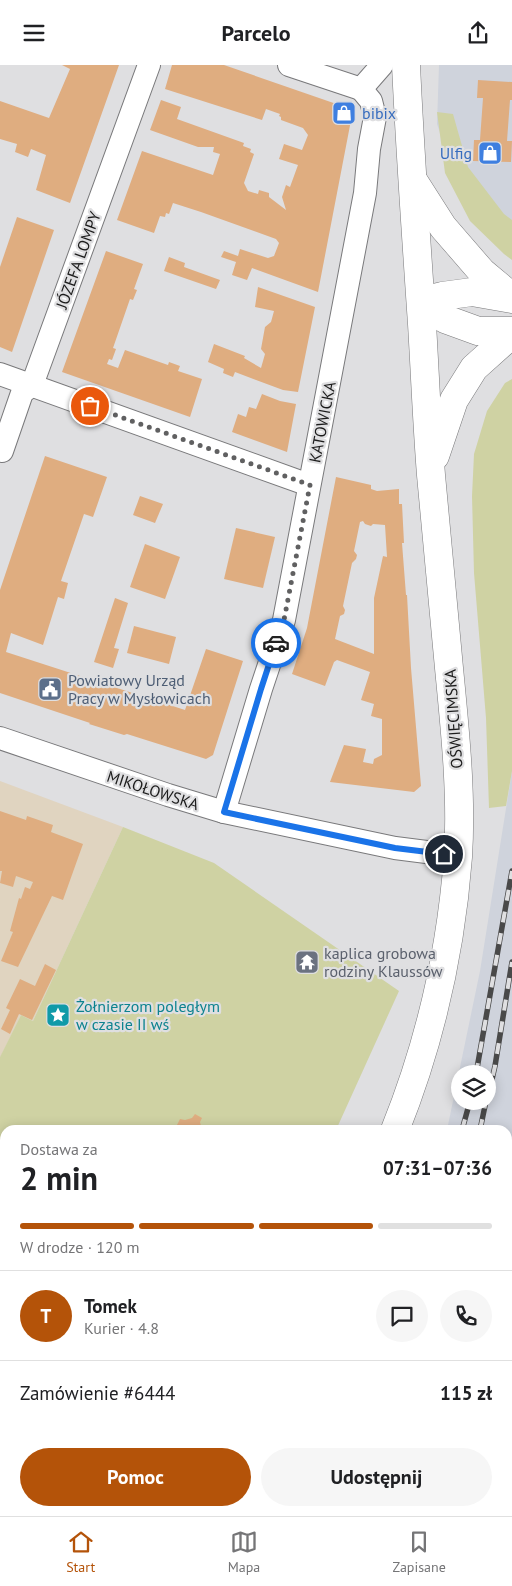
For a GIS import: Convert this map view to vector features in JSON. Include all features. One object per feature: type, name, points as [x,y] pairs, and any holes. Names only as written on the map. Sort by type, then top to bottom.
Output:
[{"type":"main road","points":[[406,65],[411,177],[420,301]]},
{"type":"main road","points":[[411,177],[443,227],[482,272],[512,298]]},
{"type":"main road","points":[[420,301],[442,295],[472,292],[512,298]]},
{"type":"main road","points":[[420,301],[445,319],[478,331],[512,333]]},
{"type":"main road","name":"OŚWIĘCIMSKA","points":[[397,1125],[412,1087],[430,1025],[452,916],[458,855],[458,800],[454,718],[431,470],[420,301]]},
{"type":"main road","points":[[431,470],[454,401],[474,368],[512,333]]},
{"type":"street","name":"JÓZEFA LOMPY","points":[[2,451],[22,393],[32,385],[149,65]]},
{"type":"street","points":[[289,65],[361,89],[382,65]]},
{"type":"street","name":"KATOWICKA","points":[[224,812],[284,620],[310,485],[365,193],[369,149],[375,117],[371,101],[361,89]]},
{"type":"street","points":[[0,374],[310,485]]},
{"type":"street","name":"MIKOŁOWSKA","points":[[0,738],[224,812],[395,848],[458,855]]},
{"type":"shaded area","points":[[439,65],[512,65],[512,246],[459,188],[437,124]]},
{"type":"shaded area","points":[[512,771],[512,1125],[448,1125],[451,1110],[496,1110],[496,1065],[460,1065],[480,971]]},
{"type":"shaded area","points":[[0,781],[123,827],[33,1021],[21,1015],[0,1058]]},
{"type":"green space","points":[[437,112],[453,114],[468,167],[504,214],[512,220],[512,260],[470,221],[445,173]]},
{"type":"green space","points":[[512,379],[512,771],[506,806],[489,808],[486,718],[474,573],[472,496],[474,454],[487,411],[505,383]]},
{"type":"green space","points":[[123,827],[214,863],[399,991],[338,1125],[0,1125],[0,1057],[21,1015],[33,1021]]},
{"type":"building","points":[[62,65],[119,65],[70,203],[36,190],[46,155],[31,149],[28,157],[15,152],[17,144],[0,139],[0,101],[49,118],[70,69]]},
{"type":"building","points":[[172,65],[224,65],[348,108],[352,115],[318,292],[252,268],[247,280],[232,275],[236,262],[221,257],[224,251],[238,256],[240,249],[268,258],[274,256],[279,243],[276,239],[201,212],[173,203],[169,214],[166,213],[165,217],[160,216],[154,233],[117,220],[142,151],[213,175],[220,154],[213,152],[214,147],[198,147],[150,130],[161,100],[181,107],[177,119],[244,143],[243,146],[251,149],[250,152],[254,154],[244,183],[248,191],[258,194],[259,190],[269,193],[269,197],[286,210],[282,197],[286,185],[290,187],[298,165],[279,159],[284,144],[302,150],[308,135],[303,128],[281,120],[280,114],[266,109],[262,120],[165,89]]},
{"type":"building","points":[[478,80],[512,82],[512,100],[510,100],[507,141],[512,141],[511,162],[473,161],[474,140],[480,140],[483,98],[477,98]]},
{"type":"building","points":[[17,217],[54,230],[12,352],[0,347],[0,267]]},
{"type":"building","points":[[106,251],[143,264],[134,289],[137,290],[133,300],[130,299],[113,348],[116,349],[112,360],[109,359],[107,364],[118,368],[125,350],[168,365],[169,362],[180,366],[178,371],[202,379],[190,417],[62,372]]},
{"type":"building","points":[[169,257],[185,263],[184,267],[220,280],[216,289],[164,271]]},
{"type":"building","points":[[258,287],[315,307],[298,392],[283,390],[235,372],[233,377],[223,373],[224,369],[208,362],[214,344],[245,356],[244,358],[261,368],[265,354],[261,349],[265,327],[271,322],[274,311],[255,307]]},
{"type":"building","points":[[262,394],[280,401],[296,404],[287,452],[232,432],[238,414],[246,417],[249,407],[256,409]]},
{"type":"building","points":[[45,456],[107,477],[93,517],[84,514],[61,581],[68,583],[64,599],[58,597],[43,645],[11,633],[6,652],[185,710],[206,649],[243,661],[213,755],[206,759],[89,724],[0,693],[0,590]]},
{"type":"building","points":[[336,477],[371,485],[371,489],[377,491],[399,489],[399,504],[402,504],[404,543],[402,543],[421,786],[414,792],[330,782],[344,745],[366,749],[363,762],[373,764],[374,759],[382,755],[382,719],[371,716],[374,704],[361,700],[370,672],[337,660],[334,662],[325,686],[292,674],[307,628]],"holes":[[[363,521],[371,526],[373,524],[385,525],[387,557],[383,556],[374,598],[374,654],[335,639],[340,616],[344,614],[345,610],[343,606],[352,563],[357,555],[354,551],[360,522]]]},
{"type":"building","points":[[140,496],[163,504],[155,523],[133,515]]},
{"type":"building","points":[[236,528],[275,537],[263,588],[224,579]]},
{"type":"building","points":[[145,544],[180,557],[165,599],[130,587]]},
{"type":"building","points":[[115,598],[128,603],[114,648],[119,649],[113,668],[94,662]]},
{"type":"building","points":[[134,626],[176,637],[169,664],[127,653]]},
{"type":"building","points":[[0,811],[26,820],[27,816],[53,825],[51,832],[83,844],[63,900],[52,896],[18,967],[1,961],[13,932],[10,931],[19,898],[21,899],[25,887],[30,889],[33,882],[16,876],[13,887],[0,883],[2,871],[0,871]]},
{"type":"building","points":[[45,964],[56,970],[32,1020],[19,1014],[10,1034],[1,1029],[10,1010],[6,1008],[20,979],[35,986]]},
{"type":"building","points":[[195,1114],[202,1118],[201,1125],[177,1125],[180,1119],[192,1118]]},
{"type":"railway","points":[[478,1065],[512,871]]},
{"type":"railway","points":[[495,1065],[512,962]]},
{"type":"railway","points":[[463,1125],[468,1110]]},
{"type":"railway","points":[[481,1125],[484,1110]]},
{"type":"way so far","points":[[90,406],[310,485],[284,620],[276,643]]},
{"type":"place","name":"bibix","points":[[344,113]]},
{"type":"place","name":"Ulfig","points":[[490,153]]},
{"type":"place","name":"Powiatowy Urząd Pracy w Mysłowicach","points":[[50,689]]},
{"type":"place","name":"kaplica grobowa rodziny Klaussów","points":[[307,962]]},
{"type":"place","name":"Żołnierzom poległym w czasie II wś","points":[[58,1015]]},
{"type":"route","points":[[276,643],[224,812],[395,848],[444,854]]}]
